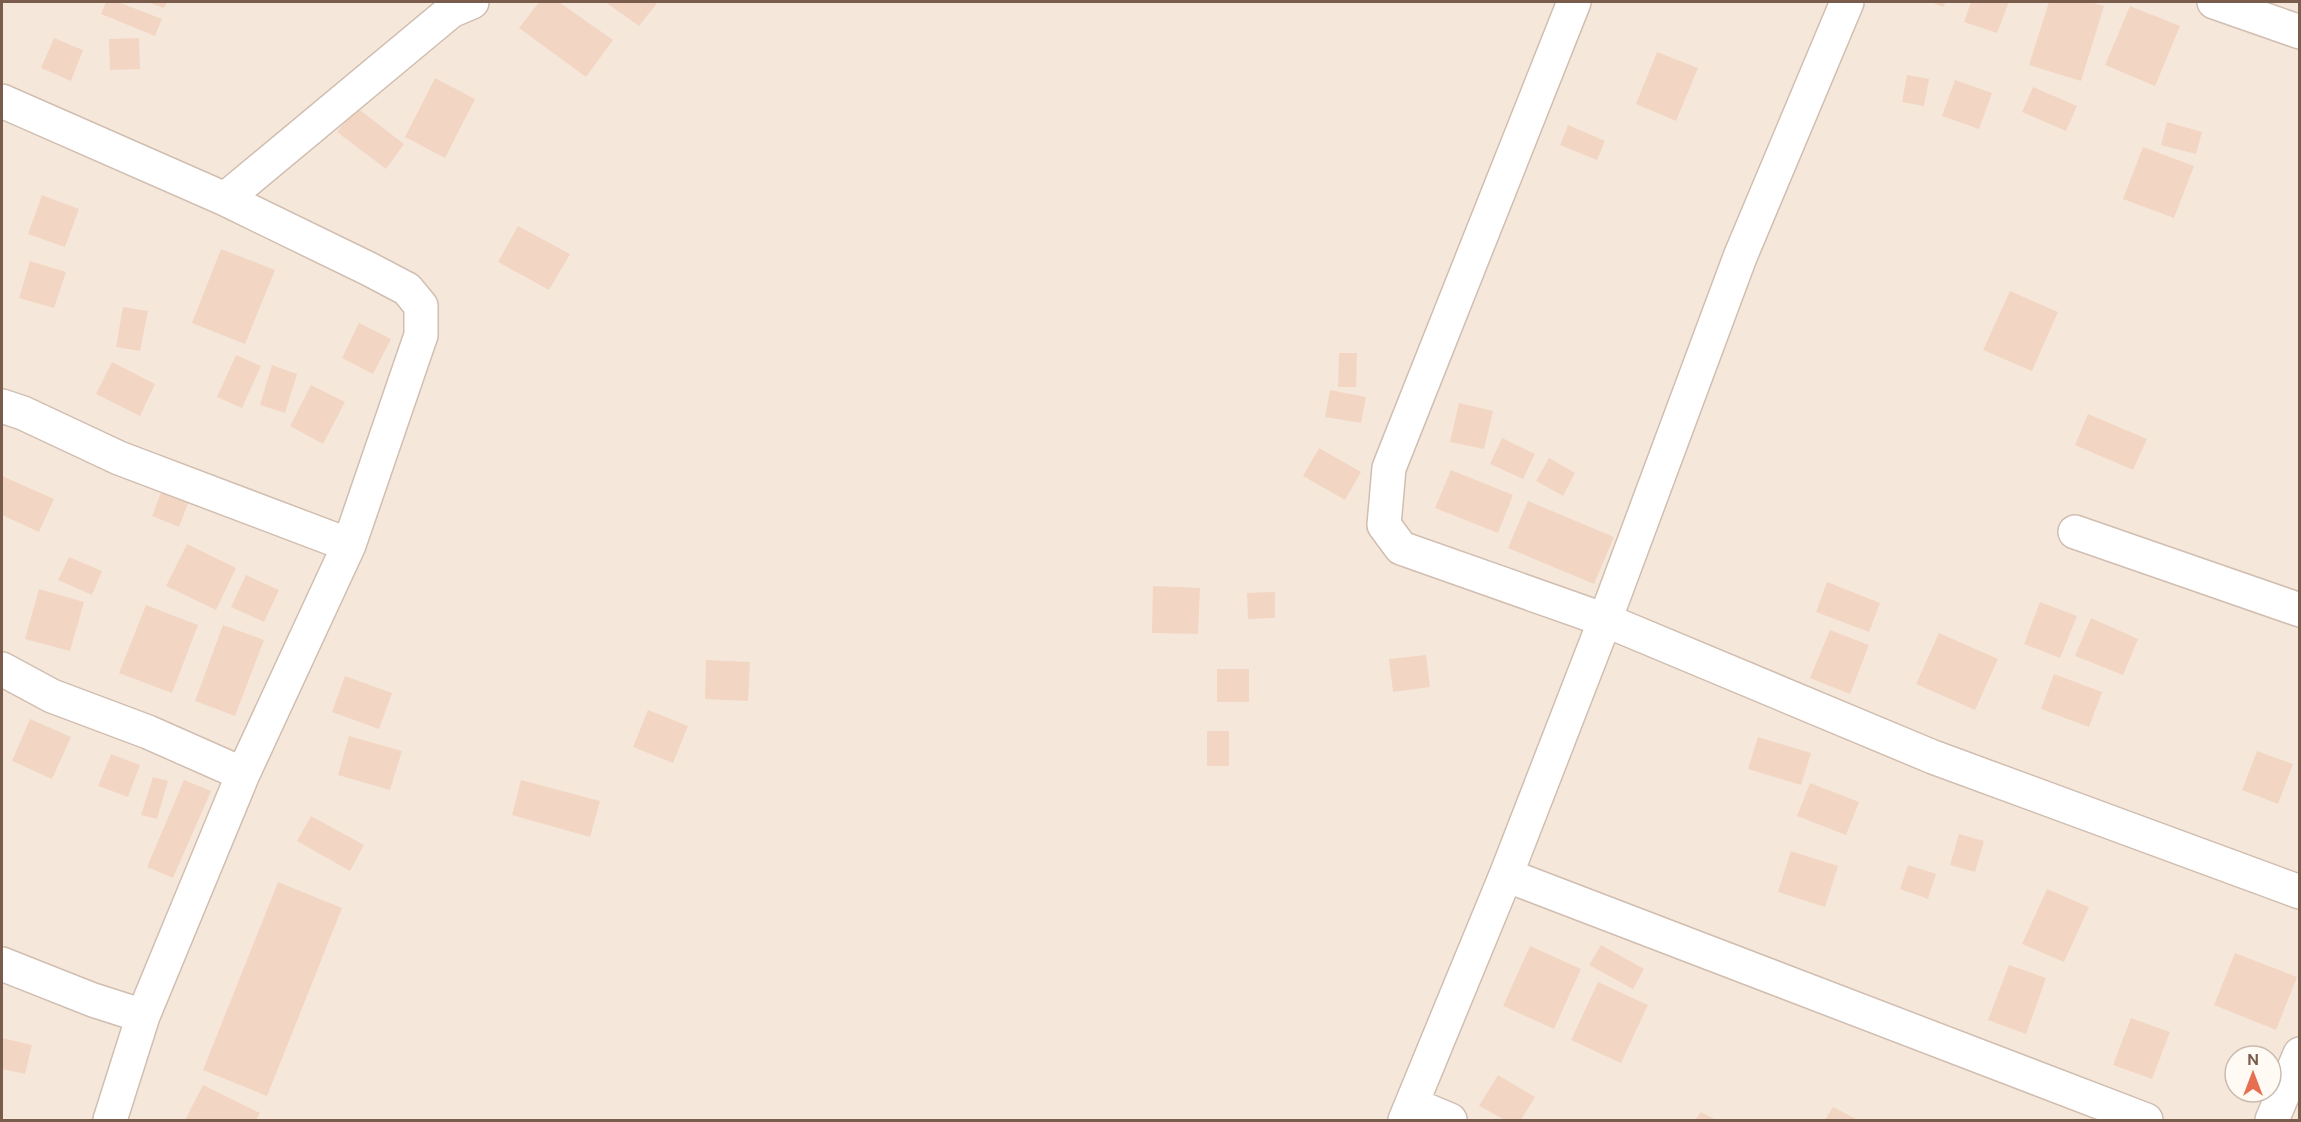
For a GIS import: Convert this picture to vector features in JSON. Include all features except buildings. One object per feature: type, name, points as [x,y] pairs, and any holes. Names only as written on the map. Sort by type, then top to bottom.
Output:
[{"type":"street","points":[[1574,2],[1389,468],[1384,525],[1401,548],[1605,620],[1933,756],[2300,892]]},
{"type":"street","points":[[1450,1120],[1409,1112],[1506,875],[1605,620],[1740,257],[1847,2]]},
{"type":"street","points":[[2214,2],[2300,32]]},
{"type":"street","points":[[225,199],[452,5]]},
{"type":"street","points":[[2,101],[225,199],[369,269],[407,289],[421,306],[421,335],[349,546],[243,774],[142,1016],[110,1120]]},
{"type":"street","points":[[2,406],[23,413],[119,458],[349,546]]},
{"type":"street","points":[[2075,532],[2300,610]]},
{"type":"street","points":[[2,669],[52,696],[148,732],[243,774]]},
{"type":"street","points":[[1506,875],[2146,1120]]},
{"type":"street","points":[[2,964],[93,1000],[142,1016]]},
{"type":"street","points":[[2272,1120],[2300,1054]]},
{"type":"shaded area","points":[[2,2],[2299,2],[2299,1120],[2,1120]]}]
